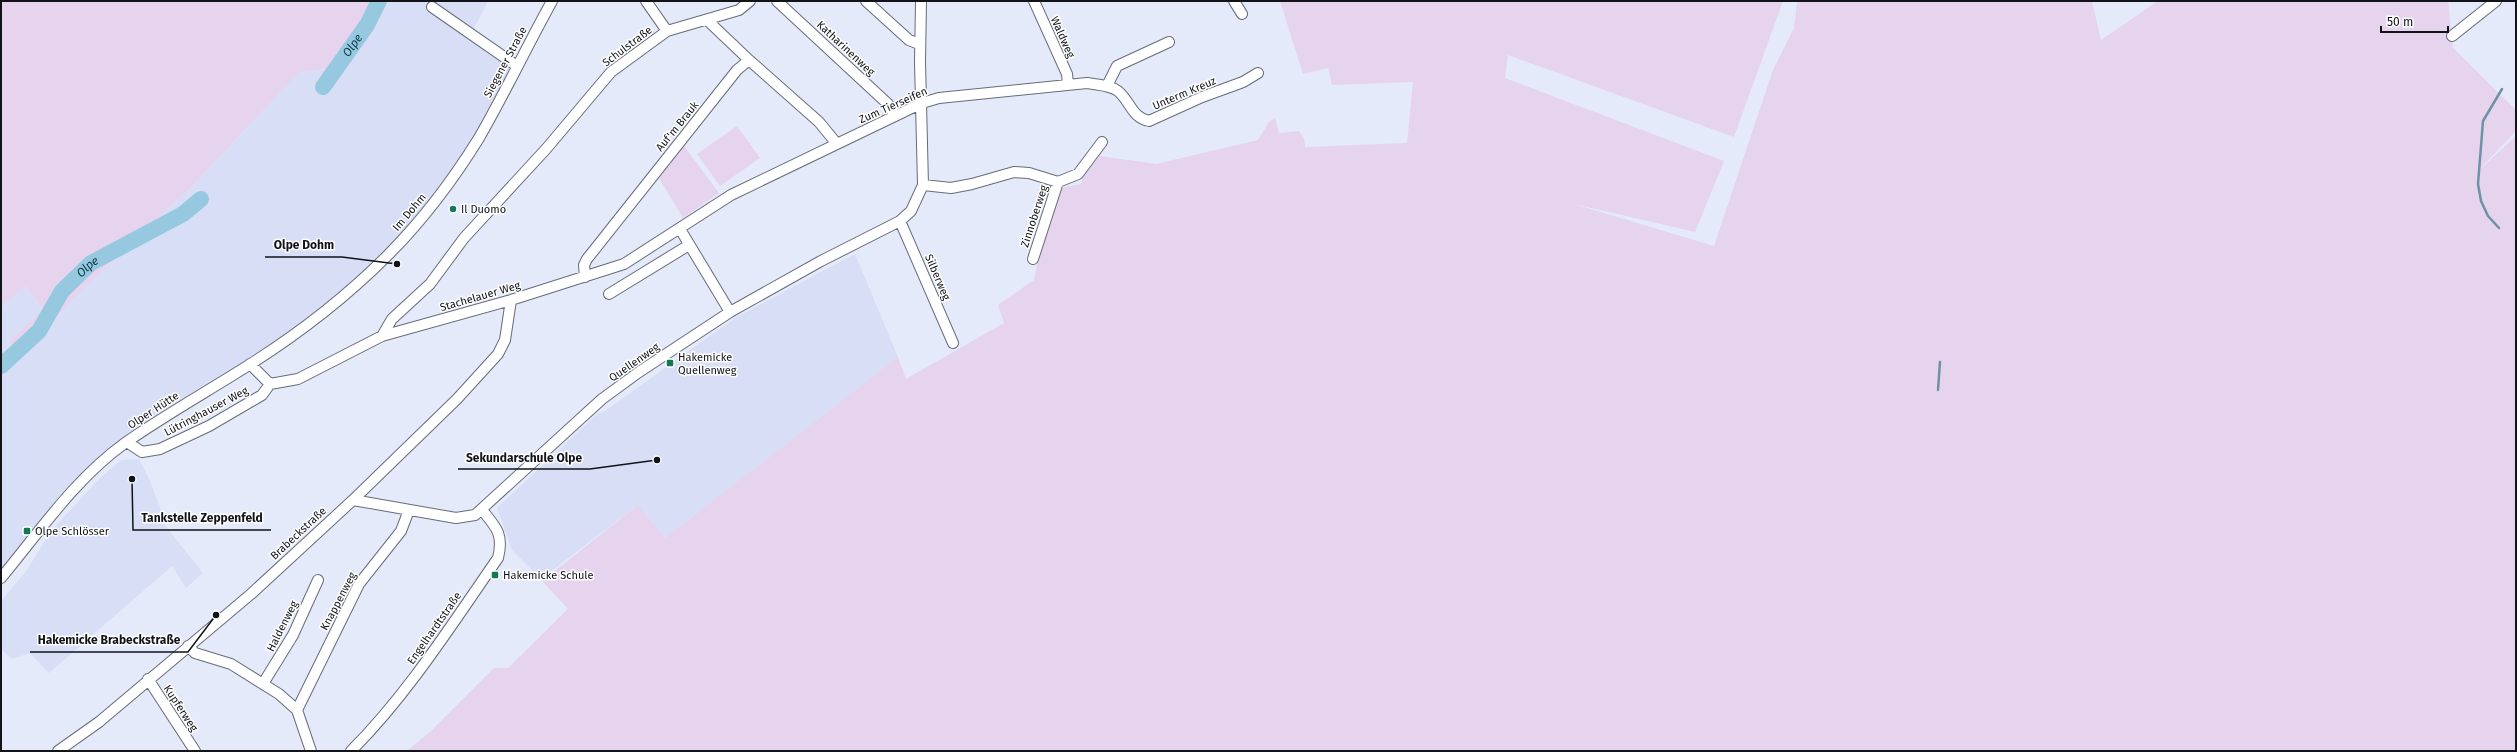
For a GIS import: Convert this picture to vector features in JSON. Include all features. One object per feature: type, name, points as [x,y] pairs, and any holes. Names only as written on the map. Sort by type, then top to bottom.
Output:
[{"type":"street","name":"Siegener Straße","points":[[480,136],[552,1]]},
{"type":"street","points":[[646,1],[667,31]]},
{"type":"street","name":"Schulstraße","points":[[382,336],[392,319],[430,284],[464,238],[546,149],[611,72],[667,31],[739,10],[750,1]]},
{"type":"street","name":"Katharinenweg","points":[[777,1],[888,104],[895,116]]},
{"type":"street","points":[[866,1],[909,40],[919,44]]},
{"type":"street","points":[[921,1],[919,44],[922,103],[923,185]]},
{"type":"street","name":"Waldweg","points":[[1034,1],[1067,74],[1068,84]]},
{"type":"street","points":[[1234,1],[1242,14]]},
{"type":"street","points":[[2452,36],[2496,1]]},
{"type":"street","points":[[432,7],[517,66]]},
{"type":"street","points":[[707,20],[749,60],[819,122],[837,144]]},
{"type":"street","points":[[1108,86],[1116,66],[1169,42]]},
{"type":"street","name":"Auf'm Brauk","points":[[585,277],[584,265],[586,259],[737,70],[749,60]]},
{"type":"street","name":"Unterm Kreuz","points":[[1108,86],[1118,91],[1140,119],[1149,121],[1202,97],[1243,82],[1258,73]]},
{"type":"street","name":"Zum Tierseifen","points":[[624,264],[731,195],[922,103],[939,98],[1068,84],[1108,86]]},
{"type":"street","name":"Im Dohm","points":[[346,294],[387,256],[422,217],[461,166],[480,136]]},
{"type":"street","name":"Zinnoberweg","points":[[923,185],[951,188],[972,184],[1014,172],[1029,174],[1058,182],[1078,174],[1083,170],[1102,142]]},
{"type":"street","name":"Zinnoberweg","points":[[1033,259],[1058,182]]},
{"type":"street","name":"Quellenweg","points":[[353,500],[456,518],[470,517],[482,510],[602,399],[730,312],[821,261],[900,221],[911,211],[923,185]]},
{"type":"street","name":"Silberweg","points":[[900,221],[953,343]]},
{"type":"street","points":[[680,229],[730,312]]},
{"type":"street","points":[[609,294],[689,245]]},
{"type":"street","name":"Stachelauer Weg","points":[[382,336],[511,300],[624,264]]},
{"type":"street","name":"Olper Hütte","points":[[1,578],[89,474],[127,442],[203,392],[250,364],[311,322],[346,294]]},
{"type":"street","name":"Brabeckstraße","points":[[58,751],[99,722],[148,678],[251,594],[353,500],[488,366],[505,340],[511,300]]},
{"type":"street","points":[[250,364],[270,384],[298,378],[382,336]]},
{"type":"street","name":"Lütringhauser Weg","points":[[127,442],[142,452],[160,449],[209,426],[262,395],[270,384]]},
{"type":"street","name":"Knappenweg","points":[[297,710],[359,584],[401,531],[409,510]]},
{"type":"street","name":"Engelhardtstraße","points":[[350,751],[379,722],[409,683],[498,558],[502,544],[498,529],[482,510]]},
{"type":"street","name":"Haldenweg","points":[[264,682],[293,635],[318,580]]},
{"type":"street","points":[[188,646],[195,654],[231,664],[264,682],[297,710],[310,751]]},
{"type":"street","name":"Kupferweg","points":[[148,678],[195,751]]},
{"type":"shaded area","points":[[1,1],[388,1],[347,66],[298,73],[192,186],[87,285],[21,355],[9,341],[43,310],[26,286],[1,307]]},
{"type":"shaded area","points":[[388,1],[488,1],[471,34],[517,66],[480,136],[422,217],[346,294],[103,461],[1,578],[1,307],[26,286],[43,311],[9,341],[22,355],[87,285],[192,186],[298,73],[347,66]]},
{"type":"shaded area","points":[[1280,1],[1783,1],[1734,137],[1508,55],[1505,78],[1724,161],[1695,232],[1574,204],[1714,246],[1773,70],[1794,28],[1797,1],[2092,1],[2101,40],[2158,1],[2448,1],[2453,48],[2516,110],[2516,131],[2477,172],[2516,136],[2516,751],[407,751],[431,731],[494,668],[508,668],[568,609],[542,581],[638,505],[665,538],[898,357],[906,379],[1004,323],[998,305],[1034,280],[1039,254],[1062,188],[1081,184],[1083,176],[1100,156],[1156,164],[1258,140],[1269,122],[1275,118],[1279,133],[1299,131],[1304,138],[1305,147],[1407,143],[1413,82],[1332,85],[1328,68],[1303,74]]},
{"type":"shaded area","points":[[737,126],[760,158],[720,186],[697,154]]},
{"type":"shaded area","points":[[684,146],[719,193],[683,218],[659,178]]},
{"type":"shaded area","points":[[855,254],[898,357],[665,538],[638,505],[541,579],[512,550],[497,508],[597,414],[605,411],[735,318]]},
{"type":"shaded area","points":[[139,459],[150,481],[160,507],[163,523],[203,573],[186,588],[172,566],[49,673],[30,653],[12,659],[1,649],[1,601],[27,570],[51,531],[100,478],[121,460]]},
{"type":"waterway","name":"Olpe","points":[[323,87],[367,25],[379,1]]},
{"type":"waterway","points":[[2499,228],[2488,216],[2481,201],[2478,184],[2483,121],[2502,89]]},
{"type":"waterway","name":"Olpe","points":[[1,366],[39,331],[62,291],[91,263],[183,214],[201,199]]},
{"type":"waterway","points":[[1938,390],[1940,362]]},
{"type":"place","name":"Il Duomo","points":[[453,209]]},
{"type":"place","name":"Olpe Dohm","points":[[397,264]]},
{"type":"place","name":"Hakemicke Quellenweg","points":[[670,363]]},
{"type":"place","name":"Sekundarschule Olpe","points":[[657,460]]},
{"type":"place","name":"Tankstelle Zeppenfeld","points":[[132,479]]},
{"type":"place","name":"Olpe Schlösser","points":[[27,531]]},
{"type":"place","name":"Hakemicke Schule","points":[[495,575]]},
{"type":"place","name":"Hakemicke Brabeckstraße","points":[[216,615]]}]
